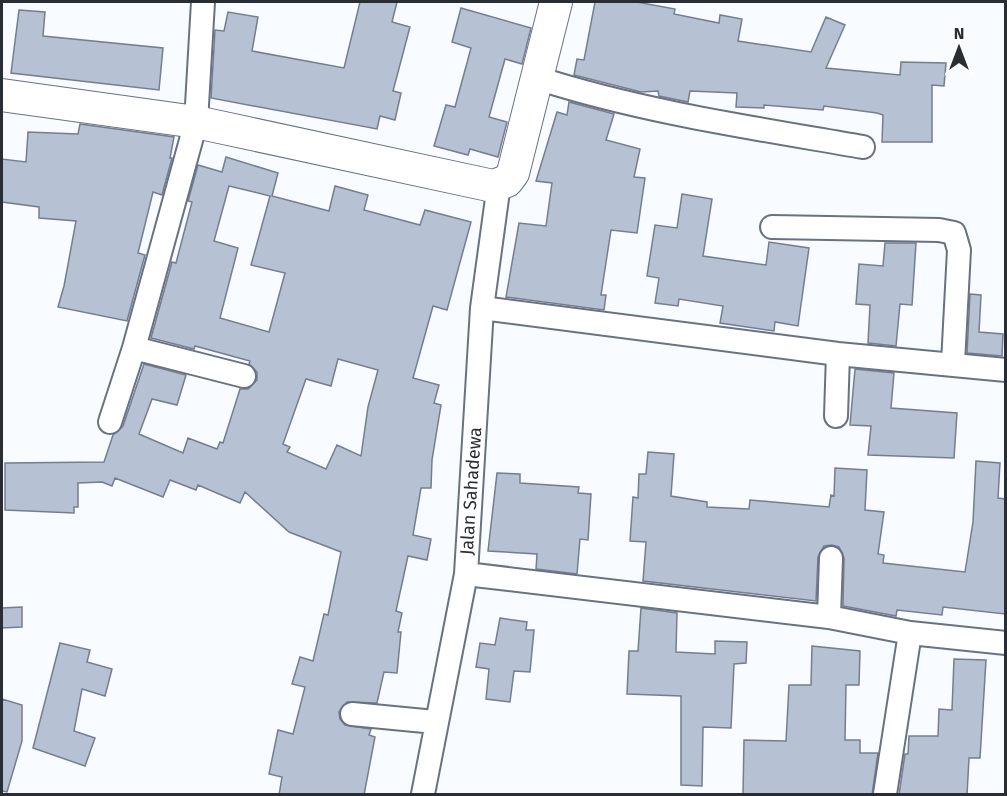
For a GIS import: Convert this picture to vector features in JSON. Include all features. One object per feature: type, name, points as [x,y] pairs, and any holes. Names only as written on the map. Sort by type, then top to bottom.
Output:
[{"type":"main road","points":[[2,95],[196,122],[484,185],[499,184],[507,181],[513,173],[556,2]]},
{"type":"street","points":[[110,422],[134,348],[196,122],[202,2]]},
{"type":"street","points":[[537,78],[580,92],[683,116],[863,147]]},
{"type":"street","name":"Jalan Sahadewa","points":[[423,795],[435,722],[466,574],[482,308],[499,184]]},
{"type":"street","points":[[772,227],[939,230],[954,233],[959,250],[953,363]]},
{"type":"street","points":[[482,308],[838,354],[953,363],[1005,370]]},
{"type":"street","points":[[134,348],[244,376]]},
{"type":"street","points":[[836,416],[838,354]]},
{"type":"street","points":[[829,617],[831,558]]},
{"type":"street","points":[[466,574],[829,617],[910,633],[1005,643]]},
{"type":"street","points":[[885,795],[910,633]]},
{"type":"street","points":[[352,714],[435,722]]},
{"type":"building","points":[[360,2],[397,2],[392,22],[410,27],[393,91],[401,93],[395,120],[380,116],[377,129],[211,98],[215,30],[224,31],[228,12],[258,17],[252,51],[344,68]]},
{"type":"building","points":[[595,2],[637,2],[675,9],[674,14],[719,23],[720,15],[742,19],[738,41],[811,52],[826,17],[845,25],[826,68],[900,75],[901,62],[946,63],[944,86],[932,85],[932,142],[882,142],[883,115],[877,113],[824,106],[823,110],[764,105],[764,108],[736,107],[737,93],[690,91],[688,102],[659,96],[658,91],[641,92],[574,75],[577,59],[584,60]]},
{"type":"building","points":[[461,8],[531,28],[522,64],[505,59],[489,117],[507,122],[498,157],[470,149],[468,155],[434,146],[446,105],[455,107],[471,48],[452,42]]},
{"type":"building","points":[[19,10],[45,12],[43,36],[163,48],[159,90],[11,73]]},
{"type":"building","points":[[569,102],[614,114],[606,140],[640,149],[634,177],[645,178],[637,233],[611,230],[601,295],[606,295],[604,310],[506,297],[519,223],[546,226],[552,183],[536,181],[557,112],[567,115]]},
{"type":"building","points":[[80,124],[174,137],[170,158],[172,158],[162,195],[153,192],[138,253],[145,255],[127,321],[58,307],[76,221],[39,218],[39,207],[2,202],[2,159],[26,162],[28,132],[78,134]]},
{"type":"building","points":[[226,157],[278,173],[272,196],[329,211],[335,186],[368,195],[364,210],[420,225],[425,210],[471,222],[447,310],[433,306],[413,378],[439,385],[434,403],[441,405],[432,460],[431,488],[421,488],[413,535],[431,539],[427,560],[408,556],[396,611],[402,613],[398,632],[401,632],[397,673],[384,672],[377,703],[347,702],[339,712],[340,719],[345,725],[371,729],[369,735],[375,737],[364,795],[279,795],[282,777],[269,774],[278,730],[293,734],[305,687],[292,684],[300,657],[313,661],[324,614],[328,615],[341,552],[289,532],[245,492],[240,503],[198,485],[196,490],[170,480],[163,497],[115,478],[112,486],[102,482],[78,483],[78,507],[74,507],[74,513],[5,510],[5,463],[104,462],[113,435],[123,426],[144,364],[186,375],[177,405],[152,399],[139,434],[183,453],[188,438],[217,449],[220,442],[223,443],[240,389],[248,389],[257,380],[257,372],[249,364],[250,361],[195,346],[194,349],[151,338],[172,262],[176,263],[192,202],[188,201],[198,165],[222,172]],"holes":[[[229,186],[270,196],[251,265],[285,273],[269,332],[220,318],[238,248],[214,241]],[[338,359],[378,370],[368,407],[361,456],[337,445],[326,469],[287,452],[290,447],[283,444],[306,379],[331,386]]]},
{"type":"building","points":[[682,194],[712,199],[703,256],[766,265],[769,242],[809,248],[798,326],[775,322],[774,331],[720,323],[723,306],[679,299],[678,306],[655,303],[659,278],[647,276],[655,225],[677,228]]},
{"type":"building","points":[[885,243],[916,243],[912,305],[900,304],[896,346],[868,343],[870,305],[856,304],[859,264],[883,266]]},
{"type":"building","points":[[970,294],[981,295],[979,332],[1003,334],[1002,356],[967,353]]},
{"type":"building","points":[[855,369],[894,373],[891,408],[957,413],[954,458],[868,455],[871,426],[850,425]]},
{"type":"building","points":[[648,452],[674,454],[671,496],[707,502],[707,507],[749,509],[750,500],[829,507],[831,495],[834,496],[835,468],[867,470],[865,510],[884,512],[878,554],[884,555],[883,563],[965,572],[973,522],[976,461],[1000,463],[998,498],[1005,499],[1005,614],[943,607],[942,615],[897,610],[896,616],[843,606],[844,558],[839,547],[832,545],[824,546],[818,557],[816,601],[643,581],[646,542],[630,541],[633,497],[638,498],[639,474],[646,474]]},
{"type":"building","points":[[497,473],[520,474],[520,483],[579,487],[578,493],[591,494],[588,540],[580,539],[577,574],[536,569],[537,554],[488,551]]},
{"type":"building","points":[[22,607],[22,627],[2,628],[2,608]]},
{"type":"building","points":[[641,608],[677,613],[676,652],[715,654],[715,641],[747,642],[746,663],[734,664],[731,728],[703,727],[702,786],[681,785],[681,696],[627,694],[629,651],[638,651]]},
{"type":"building","points":[[500,618],[527,622],[526,630],[534,630],[530,672],[514,671],[510,702],[486,699],[489,669],[476,667],[480,643],[495,645]]},
{"type":"building","points":[[60,643],[90,650],[87,662],[112,669],[105,696],[82,689],[74,731],[95,738],[85,766],[33,748]]},
{"type":"building","points":[[812,646],[860,651],[859,685],[846,685],[845,740],[860,740],[860,753],[878,753],[872,795],[743,795],[744,740],[786,741],[789,685],[811,685]]},
{"type":"building","points":[[954,659],[986,660],[980,758],[969,758],[967,795],[899,795],[905,754],[908,754],[909,736],[938,736],[939,709],[952,710]]},
{"type":"building","points":[[2,699],[22,705],[22,741],[7,792],[2,791]]}]
